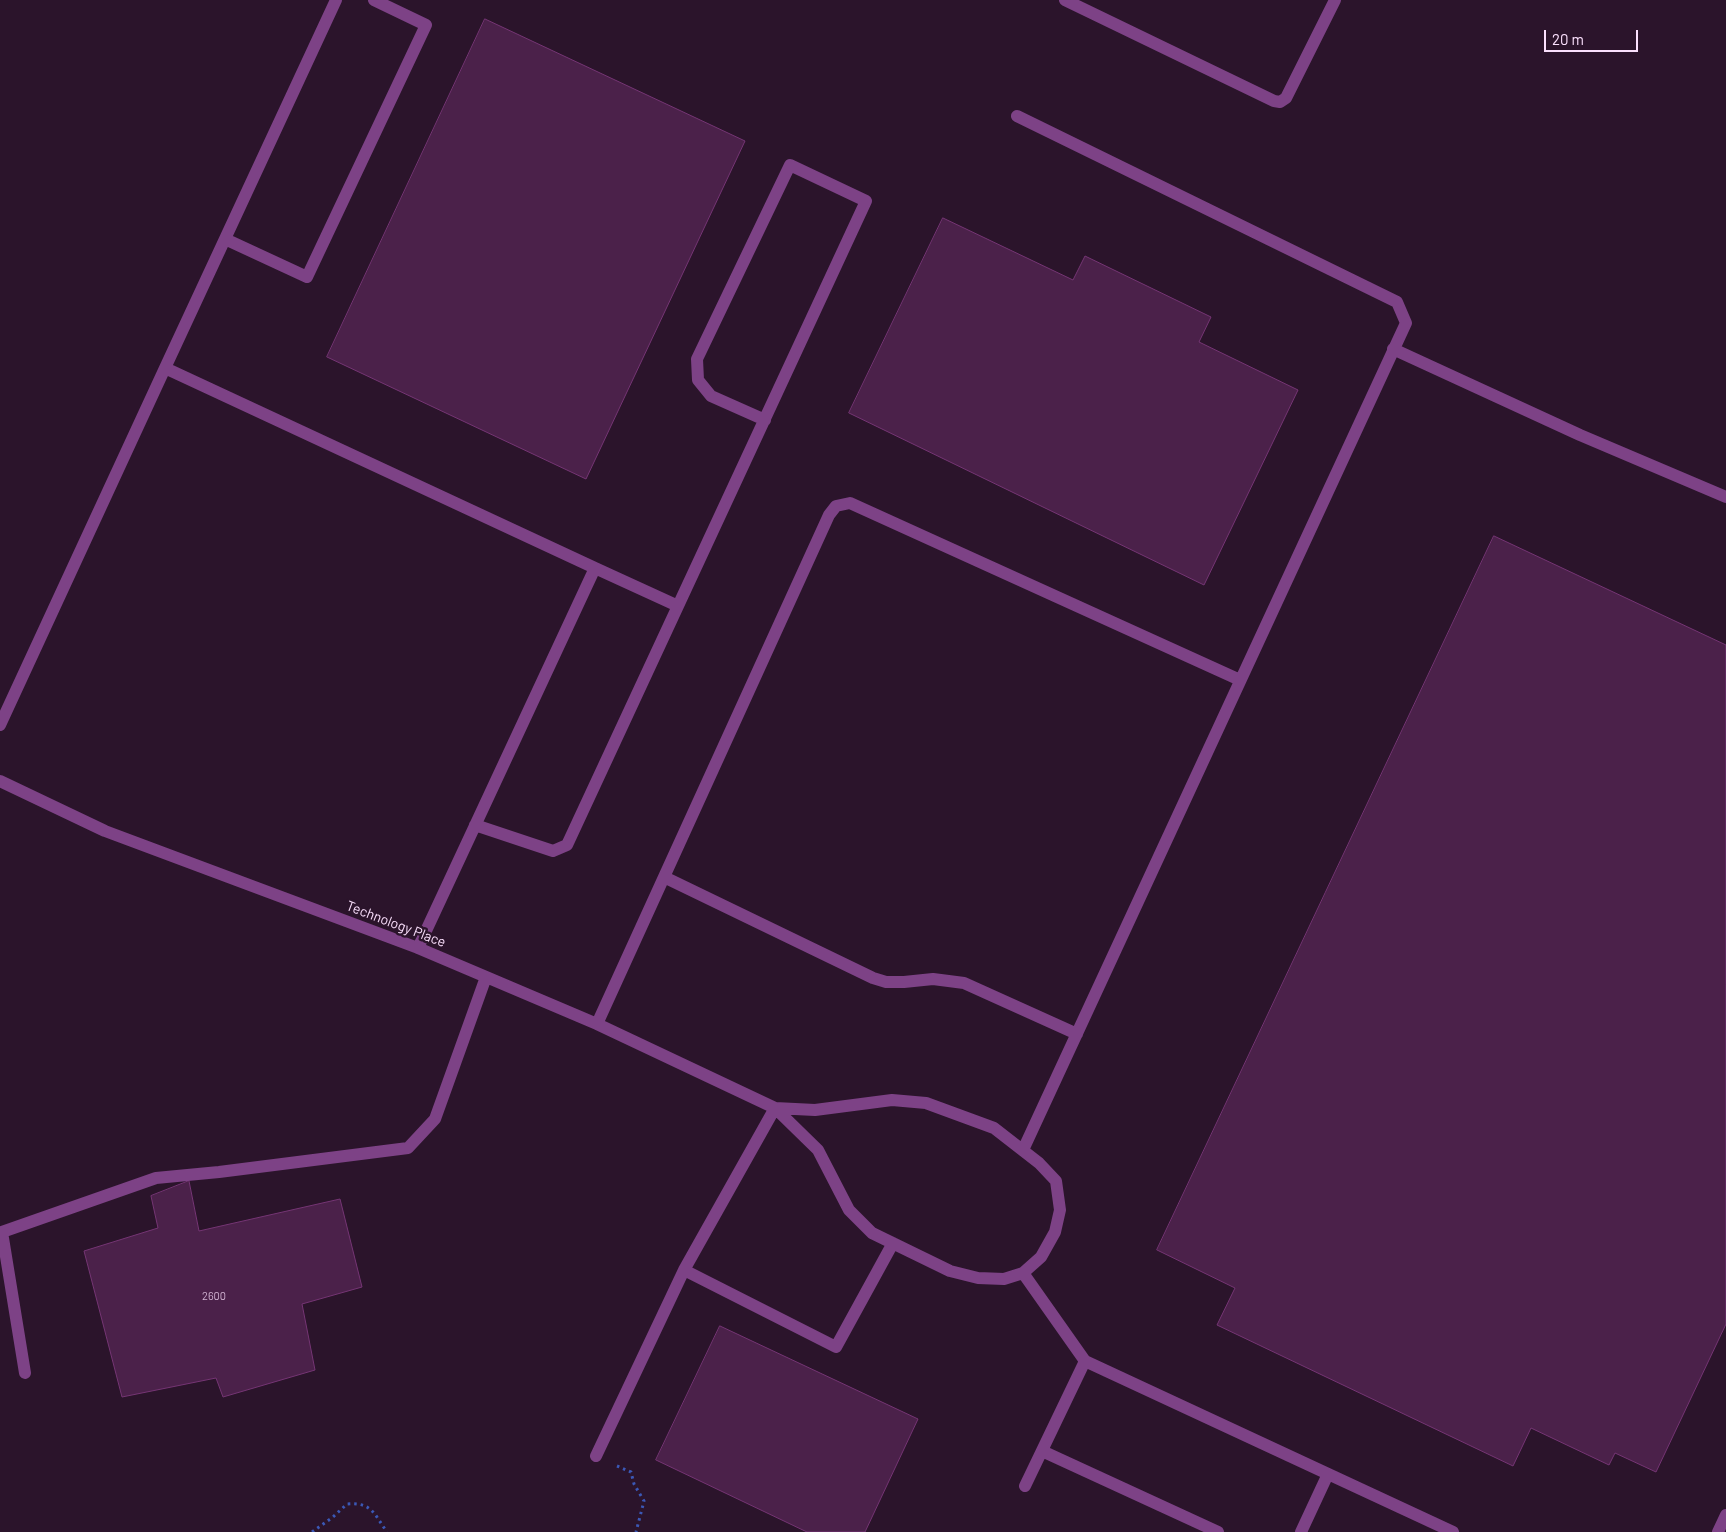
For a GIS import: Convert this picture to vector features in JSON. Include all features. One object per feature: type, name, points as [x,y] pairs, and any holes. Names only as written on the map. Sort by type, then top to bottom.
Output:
[{"type":"street","points":[[0,725],[336,0]]},
{"type":"street","points":[[225,239],[307,278],[426,25],[374,0]]},
{"type":"street","points":[[1065,0],[1274,102],[1280,102],[1286,98],[1335,0]]},
{"type":"street","points":[[1017,116],[1397,302],[1406,323],[1023,1150]]},
{"type":"street","points":[[475,825],[553,850],[567,845],[765,420],[866,201],[790,165],[697,359],[698,380],[711,396],[765,420]]},
{"type":"street","points":[[1393,349],[1580,435],[1726,497]]},
{"type":"street","points":[[165,368],[678,606]]},
{"type":"street","points":[[597,1024],[829,515],[836,506],[850,502],[1240,680]]},
{"type":"street","points":[[418,948],[595,568]]},
{"type":"street","name":"Technology Place","points":[[0,781],[105,831],[418,948],[597,1024],[775,1108],[818,1150],[849,1210],[872,1233],[950,1271],[978,1278],[1004,1279],[1023,1273],[1042,1257],[1055,1232],[1060,1210],[1056,1181],[1040,1163],[994,1128],[926,1103],[892,1100],[815,1110],[775,1108]]},
{"type":"street","points":[[664,877],[873,978],[886,982],[933,979],[964,983],[1077,1034]]},
{"type":"street","points":[[25,1373],[2,1232],[156,1178],[408,1148],[435,1119],[486,977]]},
{"type":"street","points":[[596,1456],[684,1270],[775,1108]]},
{"type":"street","points":[[684,1270],[836,1347],[892,1243]]},
{"type":"street","points":[[1023,1273],[1085,1361],[1453,1532]]},
{"type":"street","points":[[1025,1486],[1085,1361]]},
{"type":"street","points":[[1042,1451],[1218,1532]]},
{"type":"street","points":[[1301,1532],[1328,1474]]},
{"type":"street","points":[[1718,1532],[1726,1515]]},
{"type":"path","points":[[596,1456],[631,1472],[634,1484],[644,1501],[636,1532]]},
{"type":"path","points":[[312,1532],[334,1517],[347,1504],[356,1503],[366,1506],[374,1512],[387,1532]]},
{"type":"building","points":[[485,19],[745,141],[586,479],[327,357]]},
{"type":"building","points":[[943,218],[1073,280],[1085,256],[1211,317],[1199,342],[1298,390],[1204,585],[849,413]]},
{"type":"building","points":[[1494,536],[1726,645],[1726,1324],[1656,1472],[1615,1453],[1609,1465],[1531,1428],[1513,1466],[1217,1325],[1235,1288],[1157,1250]]},
{"type":"building","points":[[189,1181],[199,1231],[340,1199],[362,1287],[302,1304],[315,1370],[223,1397],[216,1378],[122,1397],[84,1251],[158,1228],[151,1196]]},
{"type":"building","points":[[720,1326],[918,1419],[865,1532],[807,1532],[656,1460]]}]
